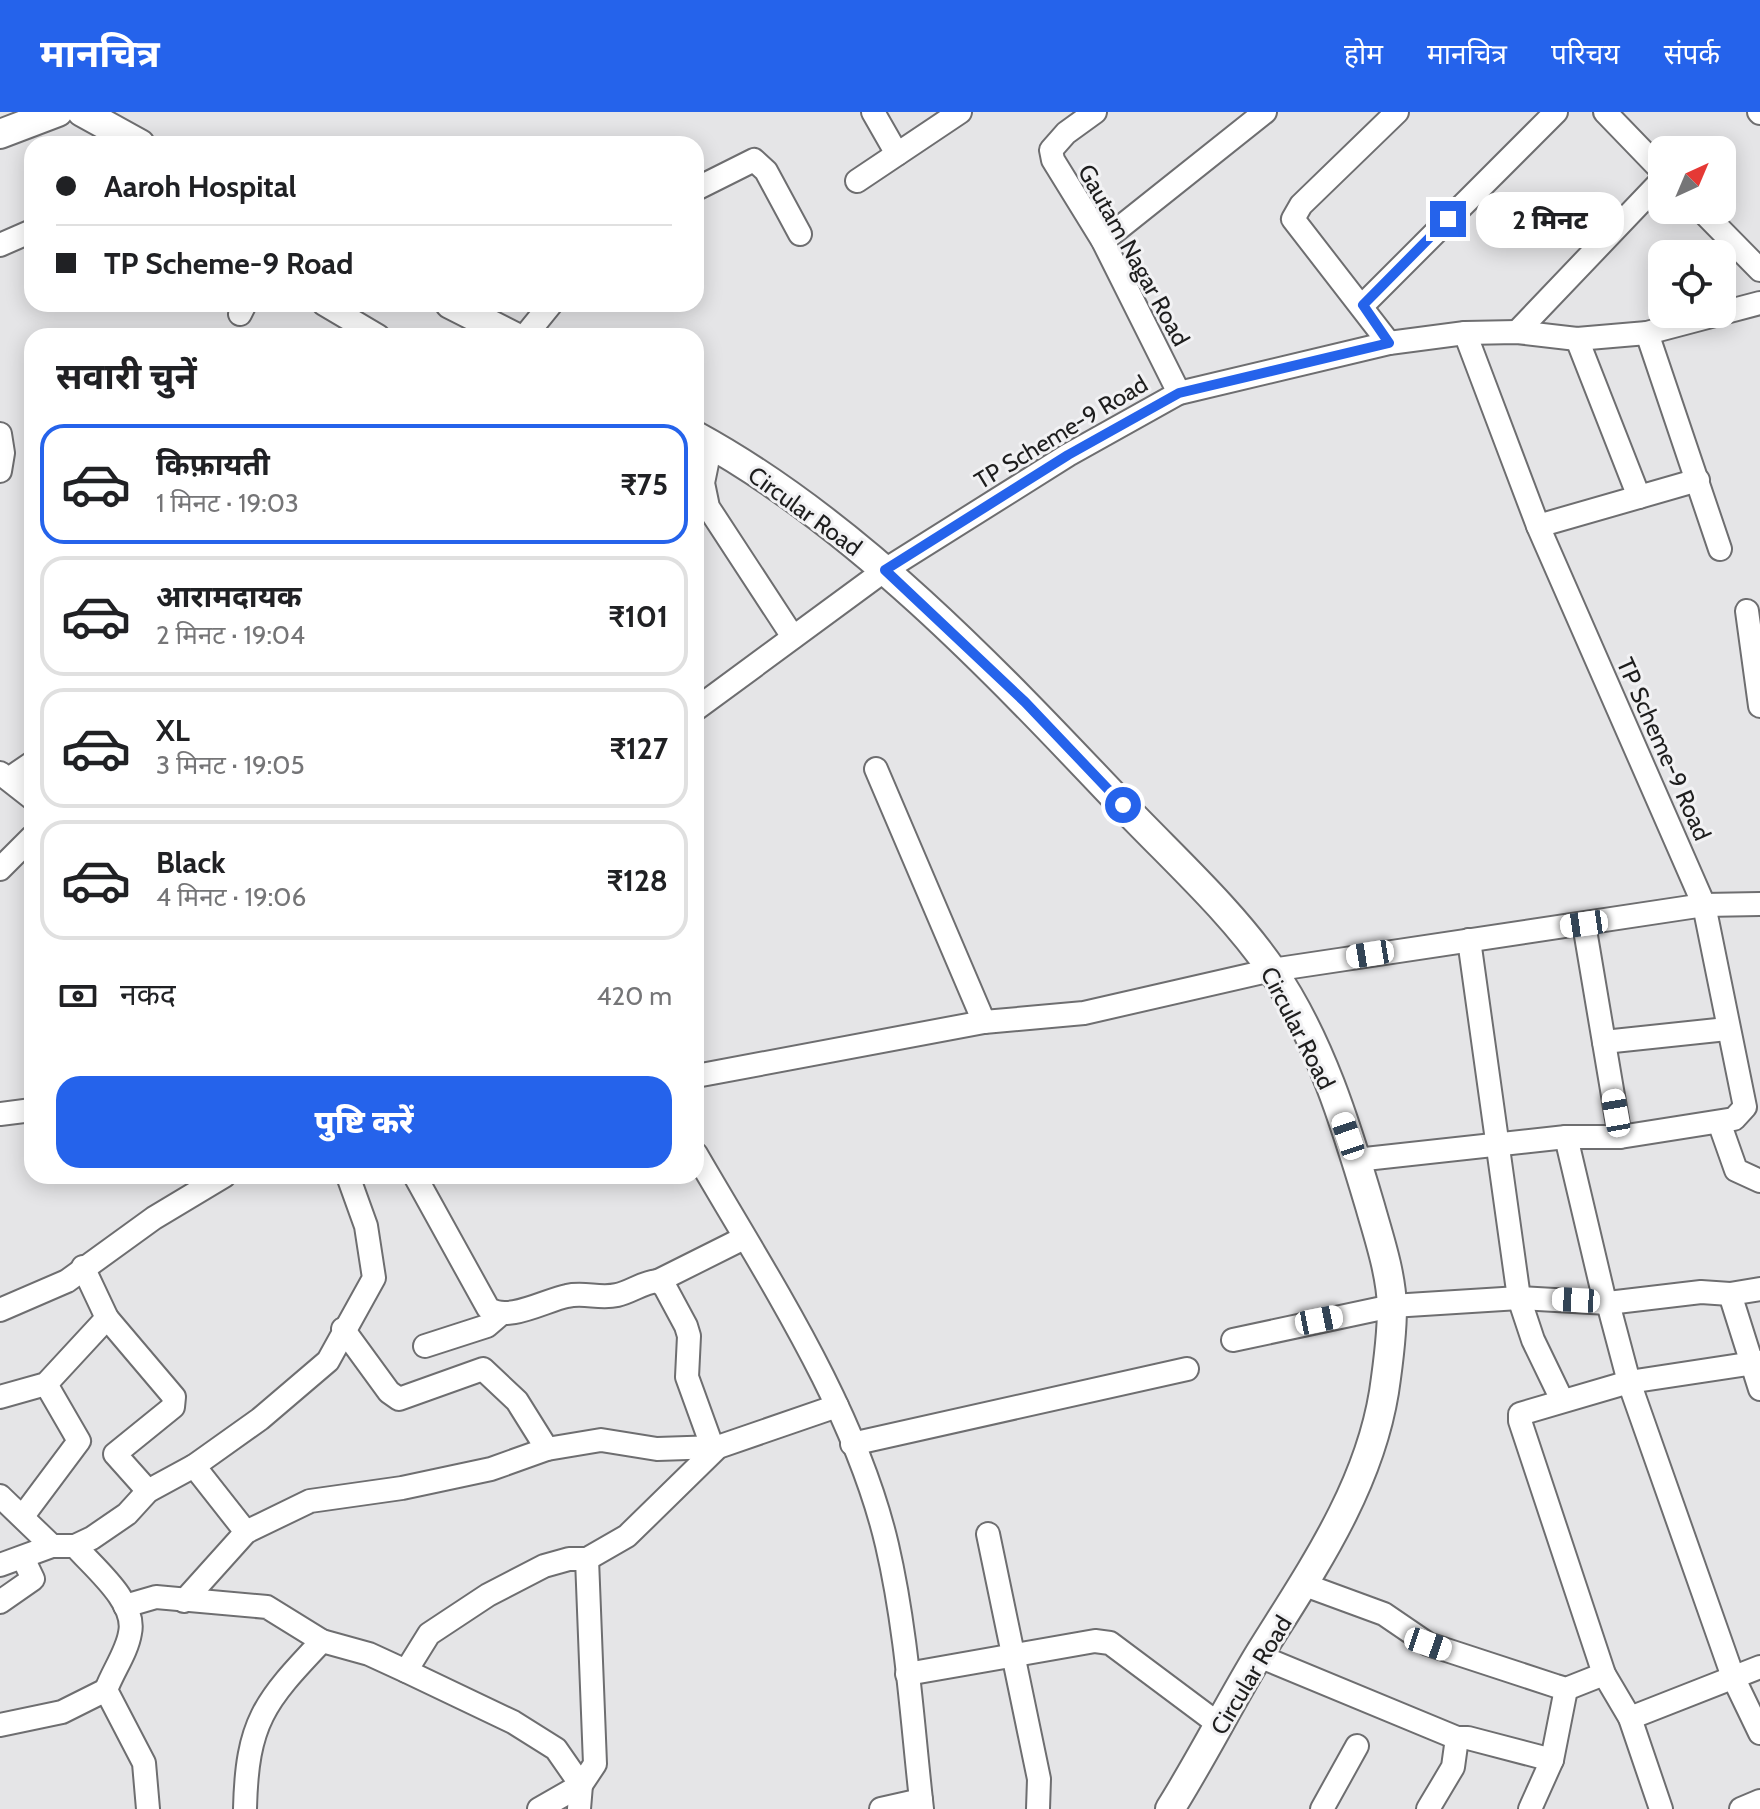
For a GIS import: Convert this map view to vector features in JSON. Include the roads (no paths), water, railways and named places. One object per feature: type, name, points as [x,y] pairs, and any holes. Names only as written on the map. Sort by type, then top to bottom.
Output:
[{"type":"main road","points":[[0,134],[58,112]]},
{"type":"main road","points":[[82,112],[126,136]]},
{"type":"main road","points":[[466,312],[499,328]]},
{"type":"main road","name":"Circular Road","points":[[704,440],[885,570],[1025,702],[1223,911],[1272,970],[1323,1066],[1356,1160],[1376,1227],[1392,1306],[1384,1390],[1374,1435],[1354,1491],[1305,1585],[1259,1656],[1170,1809]]},
{"type":"street","points":[[873,112],[897,154]]},
{"type":"street","points":[[857,181],[960,112]]},
{"type":"street","name":"Gautam Nagar Road","points":[[1095,112],[1066,133],[1051,150],[1053,160],[1103,241],[1179,393]]},
{"type":"street","points":[[1103,241],[1265,112]]},
{"type":"street","points":[[1389,343],[1363,305],[1293,219],[1301,205],[1397,112]]},
{"type":"street","points":[[1363,305],[1556,112]]},
{"type":"street","points":[[1605,112],[1648,157]]},
{"type":"street","points":[[704,185],[754,160],[766,171],[800,234]]},
{"type":"street","points":[[1517,332],[1648,195]]},
{"type":"street","points":[[1715,224],[1760,270]]},
{"type":"street","points":[[0,245],[24,234]]},
{"type":"street","name":"TP Scheme-9 Road","points":[[1736,310],[1760,303]]},
{"type":"street","points":[[342,312],[366,328]]},
{"type":"street","points":[[522,328],[541,312]]},
{"type":"street","name":"TP Scheme-9 Road","points":[[704,703],[885,570],[1068,455],[1179,393],[1389,343],[1465,333],[1517,332],[1577,339],[1647,333],[1666,328]]},
{"type":"street","name":"TP Scheme-9 Road","points":[[1465,333],[1538,526],[1704,905],[1745,1107],[1740,1116],[1719,1122]]},
{"type":"street","points":[[1647,333],[1720,549]]},
{"type":"street","points":[[1577,339],[1639,497]]},
{"type":"street","points":[[0,434],[0,471]]},
{"type":"street","points":[[1538,526],[1698,480]]},
{"type":"street","points":[[704,513],[793,637]]},
{"type":"street","points":[[1747,611],[1760,706]]},
{"type":"street","points":[[24,767],[5,776],[24,791]]},
{"type":"street","points":[[876,769],[984,1022]]},
{"type":"street","points":[[0,869],[24,845]]},
{"type":"street","points":[[704,1074],[984,1022],[1084,1013],[1272,970],[1704,905],[1760,904]]},
{"type":"street","points":[[1584,924],[1620,1137]]},
{"type":"street","points":[[1469,940],[1519,1298],[1533,1340],[1562,1400]]},
{"type":"street","points":[[1604,1042],[1727,1029]]},
{"type":"street","points":[[0,1114],[24,1111]]},
{"type":"street","points":[[1356,1160],[1566,1137],[1620,1137],[1719,1122],[1736,1170],[1760,1181]]},
{"type":"street","points":[[1566,1137],[1629,1382],[1733,1677],[1760,1733]]},
{"type":"street","points":[[704,1168],[837,1406],[886,1542],[907,1674],[922,1804],[881,1809]]},
{"type":"street","points":[[0,1310],[60,1285],[212,1184]]},
{"type":"street","points":[[0,1565],[64,1546],[127,1514],[148,1491],[194,1466],[260,1419],[328,1361],[374,1278],[366,1226],[351,1184]]},
{"type":"street","points":[[419,1184],[488,1308],[501,1314]]},
{"type":"street","points":[[425,1346],[487,1326],[501,1314],[568,1295],[619,1295],[658,1281],[744,1238]]},
{"type":"street","points":[[83,1267],[107,1318],[174,1397],[173,1407],[115,1454],[116,1460],[148,1491]]},
{"type":"street","points":[[658,1281],[686,1326],[689,1336],[687,1377],[715,1446]]},
{"type":"street","points":[[1233,1340],[1392,1306],[1519,1298],[1606,1302],[1701,1292],[1730,1294],[1760,1289]]},
{"type":"street","points":[[1730,1294],[1757,1362],[1760,1389]]},
{"type":"street","points":[[0,1397],[46,1384],[107,1318]]},
{"type":"street","points":[[343,1329],[389,1392],[399,1399],[483,1369],[517,1401],[547,1449]]},
{"type":"street","points":[[1661,1809],[1630,1718],[1604,1674],[1520,1414],[1629,1382],[1757,1362]]},
{"type":"street","points":[[852,1444],[1187,1369]]},
{"type":"street","points":[[23,1516],[79,1441],[46,1384]]},
{"type":"street","points":[[184,1601],[246,1532],[310,1501],[402,1488],[491,1469],[547,1449],[601,1440],[657,1449],[715,1446],[837,1406]]},
{"type":"street","points":[[406,1671],[429,1634],[488,1595],[544,1566],[569,1559],[587,1559],[627,1536],[715,1446]]},
{"type":"street","points":[[194,1466],[246,1532]]},
{"type":"street","points":[[0,1496],[64,1546],[125,1606],[131,1630],[106,1690],[62,1712],[0,1725]]},
{"type":"street","points":[[988,1534],[1039,1779],[1038,1809]]},
{"type":"street","points":[[0,1602],[33,1579],[23,1558]]},
{"type":"street","points":[[539,1809],[581,1785],[591,1775],[597,1752],[587,1559]]},
{"type":"street","points":[[1305,1585],[1384,1614],[1428,1644],[1566,1689],[1604,1674]]},
{"type":"street","points":[[125,1606],[146,1598],[267,1607],[322,1641],[369,1654],[406,1671],[513,1722],[556,1749],[581,1785],[579,1809]]},
{"type":"street","points":[[245,1809],[246,1775],[258,1718],[270,1697],[322,1641]]},
{"type":"street","points":[[907,1674],[1095,1641],[1110,1643],[1221,1726]]},
{"type":"street","points":[[1259,1656],[1457,1738],[1468,1738],[1552,1760]]},
{"type":"street","points":[[1630,1718],[1760,1667]]},
{"type":"street","points":[[1530,1809],[1552,1760],[1566,1689]]},
{"type":"street","points":[[106,1690],[144,1763],[148,1809]]},
{"type":"street","points":[[1428,1809],[1453,1767],[1457,1738]]},
{"type":"street","points":[[1322,1809],[1357,1746]]},
{"type":"street","points":[[1741,1809],[1760,1801]]}]
